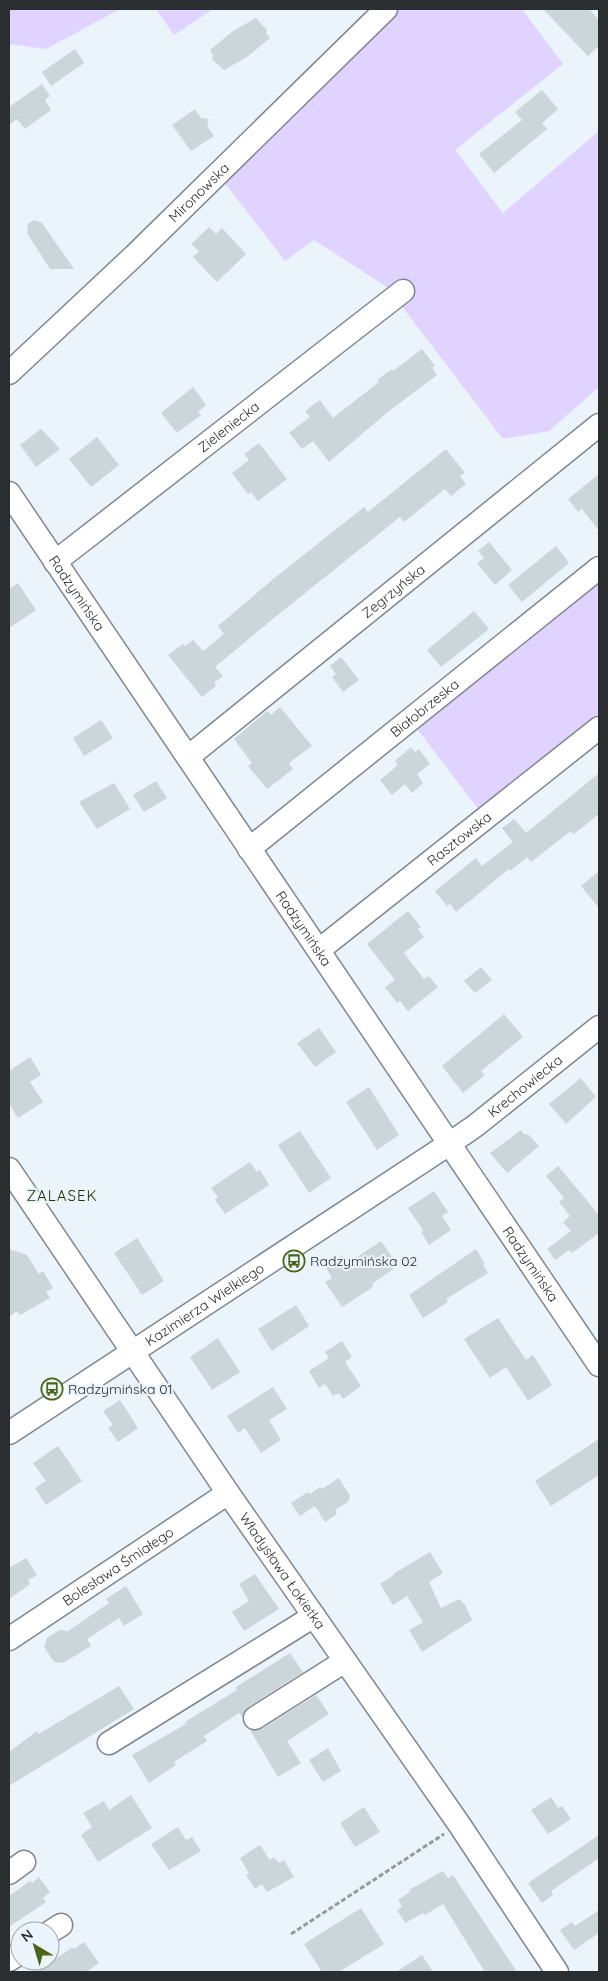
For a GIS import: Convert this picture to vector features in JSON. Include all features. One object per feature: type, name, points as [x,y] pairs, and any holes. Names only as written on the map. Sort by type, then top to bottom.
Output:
[{"type":"street","name":"Mironowska","points":[[9,373],[135,255],[386,9]]},
{"type":"street","name":"Zieleniecka","points":[[55,562],[403,291]]},
{"type":"street","name":"Zegrzyńska","points":[[188,757],[599,425]]},
{"type":"street","name":"Radzymińska","points":[[9,493],[599,1366]]},
{"type":"street","name":"Białobrzeska","points":[[249,849],[599,568]]},
{"type":"street","name":"Rasztowska","points":[[319,950],[599,728]]},
{"type":"street","name":"Krechowiecka","points":[[450,1144],[599,1027]]},
{"type":"street","name":"Kazimierza Wielkiego","points":[[9,1432],[450,1144]]},
{"type":"street","name":"Władysława Łokietka","points":[[9,1169],[228,1493],[459,1824],[549,1970]]},
{"type":"street","name":"Bolesława Śmiałego","points":[[9,1639],[228,1493]]},
{"type":"street","points":[[109,1744],[314,1616]]},
{"type":"street","points":[[255,1718],[345,1661]]},
{"type":"path","points":[[290,1934],[459,1824]]},
{"type":"shaded area","points":[[9,9],[120,9],[46,49],[9,44]]},
{"type":"shaded area","points":[[156,9],[213,9],[174,35]]},
{"type":"shaded area","points":[[378,9],[522,9],[563,64],[455,150],[503,213],[599,131],[599,387],[549,431],[503,439],[387,287],[314,240],[285,261],[224,182],[302,109],[307,77]]},
{"type":"shaded area","points":[[599,581],[599,718],[480,811],[417,729]]},
{"type":"building","points":[[543,9],[589,9],[599,20],[599,46],[588,56]]},
{"type":"building","points":[[256,18],[267,30],[266,33],[270,38],[247,57],[224,70],[212,59],[213,55],[210,50],[233,31]]},
{"type":"building","points":[[75,49],[84,63],[51,86],[42,72]]},
{"type":"building","points":[[42,84],[50,96],[45,100],[51,110],[25,129],[17,119],[9,125],[9,107]]},
{"type":"building","points":[[542,90],[558,109],[542,123],[547,129],[494,173],[479,154],[522,120],[515,112]]},
{"type":"building","points":[[195,109],[201,118],[209,119],[207,126],[214,136],[191,151],[172,125]]},
{"type":"building","points":[[34,220],[42,223],[74,269],[50,269],[27,233],[28,224]]},
{"type":"building","points":[[209,227],[216,234],[222,228],[246,254],[217,282],[193,257],[199,251],[191,244]]},
{"type":"building","points":[[422,349],[435,366],[432,368],[437,375],[389,411],[329,462],[313,441],[302,449],[289,433],[310,417],[305,411],[320,400],[333,418],[379,382],[377,380],[392,369],[393,371]]},
{"type":"building","points":[[193,387],[206,405],[198,412],[201,415],[177,433],[161,413]]},
{"type":"building","points":[[41,429],[60,449],[36,467],[20,445]]},
{"type":"building","points":[[97,437],[119,465],[91,487],[69,459]]},
{"type":"building","points":[[259,443],[287,479],[258,501],[251,492],[248,494],[232,473],[249,460],[244,454]]},
{"type":"building","points":[[446,449],[465,473],[460,476],[466,484],[451,496],[445,489],[404,522],[400,517],[274,618],[215,667],[223,676],[214,683],[216,686],[202,697],[168,655],[183,644],[185,646],[193,640],[203,651],[224,634],[218,626],[272,580],[364,507],[368,512]]},
{"type":"building","points":[[599,474],[599,531],[582,509],[578,512],[568,499]]},
{"type":"building","points":[[489,542],[512,570],[495,585],[477,563],[484,558],[478,551]]},
{"type":"building","points":[[556,546],[569,563],[522,602],[508,585]]},
{"type":"building","points":[[18,583],[36,610],[9,628],[9,589]]},
{"type":"building","points":[[474,611],[489,629],[441,667],[427,650]]},
{"type":"building","points":[[341,657],[359,680],[343,692],[332,677],[336,674],[330,666]]},
{"type":"building","points":[[280,707],[312,746],[289,763],[293,769],[267,789],[248,766],[252,763],[234,739],[267,711],[271,715]]},
{"type":"building","points":[[101,720],[113,738],[84,756],[73,738]]},
{"type":"building","points":[[411,747],[415,752],[419,749],[430,764],[417,774],[423,783],[412,793],[405,784],[392,795],[380,780],[398,765],[395,761]]},
{"type":"building","points":[[599,773],[599,814],[574,834],[571,831],[531,862],[527,857],[510,871],[509,869],[456,912],[450,904],[447,906],[435,891],[476,858],[482,866],[513,842],[502,828],[514,819],[526,833]]},
{"type":"building","points":[[156,781],[167,798],[144,812],[133,795]]},
{"type":"building","points":[[114,783],[130,809],[97,829],[79,802]]},
{"type":"building","points":[[599,871],[599,908],[581,886]]},
{"type":"building","points":[[408,911],[421,927],[418,929],[424,937],[404,953],[424,979],[429,976],[438,987],[408,1011],[400,1001],[397,1003],[385,987],[395,980],[367,944]]},
{"type":"building","points":[[481,967],[492,980],[475,993],[464,981]]},
{"type":"building","points":[[504,1014],[523,1037],[481,1071],[485,1075],[463,1093],[442,1066]]},
{"type":"building","points":[[319,1028],[336,1052],[315,1067],[297,1043]]},
{"type":"building","points":[[30,1057],[41,1075],[30,1082],[43,1102],[18,1118],[9,1104],[9,1071]]},
{"type":"building","points":[[581,1078],[596,1097],[566,1124],[549,1104]]},
{"type":"building","points":[[369,1087],[399,1135],[377,1150],[346,1102]]},
{"type":"building","points":[[521,1130],[524,1134],[529,1135],[539,1146],[507,1173],[490,1153]]},
{"type":"building","points":[[300,1131],[331,1178],[309,1193],[278,1145]]},
{"type":"building","points":[[250,1162],[257,1172],[260,1170],[269,1185],[225,1214],[215,1200],[218,1197],[211,1188]]},
{"type":"building","points":[[558,1166],[599,1215],[599,1233],[572,1253],[569,1250],[555,1260],[547,1249],[571,1231],[563,1222],[570,1216],[559,1202],[564,1198],[546,1176]]},
{"type":"building","points":[[434,1191],[448,1212],[442,1216],[451,1230],[429,1245],[421,1232],[423,1230],[408,1208]]},
{"type":"building","points":[[137,1238],[164,1281],[142,1295],[114,1253]]},
{"type":"building","points":[[381,1241],[398,1266],[372,1284],[373,1286],[370,1289],[342,1307],[325,1282],[332,1278],[325,1266],[342,1255],[348,1263]]},
{"type":"building","points":[[9,1249],[27,1255],[39,1274],[43,1271],[53,1288],[46,1292],[50,1298],[20,1315],[17,1311],[9,1317]]},
{"type":"building","points":[[476,1249],[488,1273],[446,1299],[448,1302],[423,1318],[409,1295]]},
{"type":"building","points":[[296,1305],[309,1326],[272,1351],[258,1329]]},
{"type":"building","points":[[498,1318],[526,1360],[533,1355],[552,1385],[528,1401],[506,1367],[490,1378],[464,1339]]},
{"type":"building","points":[[218,1338],[240,1372],[212,1390],[190,1357]]},
{"type":"building","points":[[342,1341],[352,1357],[345,1362],[361,1386],[343,1399],[339,1393],[333,1396],[325,1384],[319,1388],[309,1371],[329,1358],[325,1352]]},
{"type":"building","points":[[273,1387],[287,1409],[269,1420],[281,1440],[261,1453],[245,1428],[238,1433],[227,1416]]},
{"type":"building","points":[[120,1400],[138,1428],[118,1442],[108,1428],[113,1425],[103,1411]]},
{"type":"building","points":[[599,1439],[599,1475],[551,1506],[535,1481]]},
{"type":"building","points":[[58,1446],[82,1481],[46,1505],[35,1488],[46,1481],[33,1463]]},
{"type":"building","points":[[339,1478],[350,1496],[348,1502],[335,1510],[337,1514],[325,1522],[315,1506],[300,1516],[291,1503],[308,1492],[310,1494],[320,1487],[322,1489]]},
{"type":"building","points":[[430,1552],[443,1573],[429,1582],[441,1608],[459,1599],[465,1605],[472,1620],[422,1652],[409,1630],[423,1622],[407,1596],[393,1605],[380,1584]]},
{"type":"building","points":[[26,1558],[37,1575],[28,1580],[30,1584],[9,1599],[9,1568]]},
{"type":"building","points":[[255,1574],[279,1609],[244,1631],[232,1612],[249,1601],[239,1584]]},
{"type":"building","points":[[126,1586],[143,1614],[124,1626],[119,1618],[87,1639],[91,1646],[63,1663],[54,1662],[44,1647],[47,1638],[60,1630],[68,1631],[109,1603],[106,1599]]},
{"type":"building","points":[[290,1653],[303,1672],[248,1707],[242,1717],[239,1713],[204,1736],[207,1741],[174,1762],[176,1765],[149,1783],[132,1755],[186,1724],[185,1722],[237,1690],[236,1687]]},
{"type":"building","points":[[119,1686],[134,1709],[9,1786],[9,1752],[37,1731],[38,1734]]},
{"type":"building","points":[[316,1695],[329,1714],[287,1741],[301,1763],[278,1777],[250,1730],[262,1729]]},
{"type":"building","points":[[328,1748],[341,1771],[323,1782],[309,1760]]},
{"type":"building","points":[[131,1795],[152,1828],[98,1862],[81,1835],[92,1827],[83,1813],[104,1801],[109,1810]]},
{"type":"building","points":[[551,1797],[558,1808],[562,1806],[571,1819],[548,1834],[531,1810]]},
{"type":"building","points":[[364,1807],[380,1832],[355,1847],[340,1823]]},
{"type":"building","points":[[178,1827],[186,1840],[192,1837],[201,1851],[169,1870],[151,1844]]},
{"type":"building","points":[[599,1835],[599,1858],[551,1891],[553,1895],[542,1903],[528,1883]]},
{"type":"building","points":[[260,1845],[270,1860],[274,1857],[279,1863],[284,1860],[294,1877],[267,1892],[262,1884],[255,1889],[246,1875],[249,1873],[240,1858]]},
{"type":"building","points":[[443,1871],[448,1878],[453,1875],[517,1972],[485,1972],[443,1904],[425,1915],[423,1913],[405,1923],[397,1910],[402,1907],[398,1900],[410,1892],[409,1890]]},
{"type":"building","points":[[39,1877],[50,1892],[43,1898],[46,1902],[18,1921],[10,1921],[9,1927],[9,1896],[30,1881],[32,1883]]},
{"type":"building","points":[[361,1908],[384,1944],[339,1972],[322,1972],[304,1944]]},
{"type":"building","points":[[599,1910],[599,1933],[574,1950],[560,1930],[572,1922],[575,1926]]},
{"type":"building","points":[[84,1942],[99,1963],[86,1972],[37,1972],[60,1971],[60,1956],[73,1947],[74,1949]]},
{"type":"building","points":[[422,1955],[433,1972],[396,1972]]},
{"type":"place","name":"Radzymińska 02","points":[[294,1261]]},
{"type":"place","name":"Radzymińska 01","points":[[52,1389]]},
{"type":"district","name":"ZALASEK","points":[[62,1196]]}]
